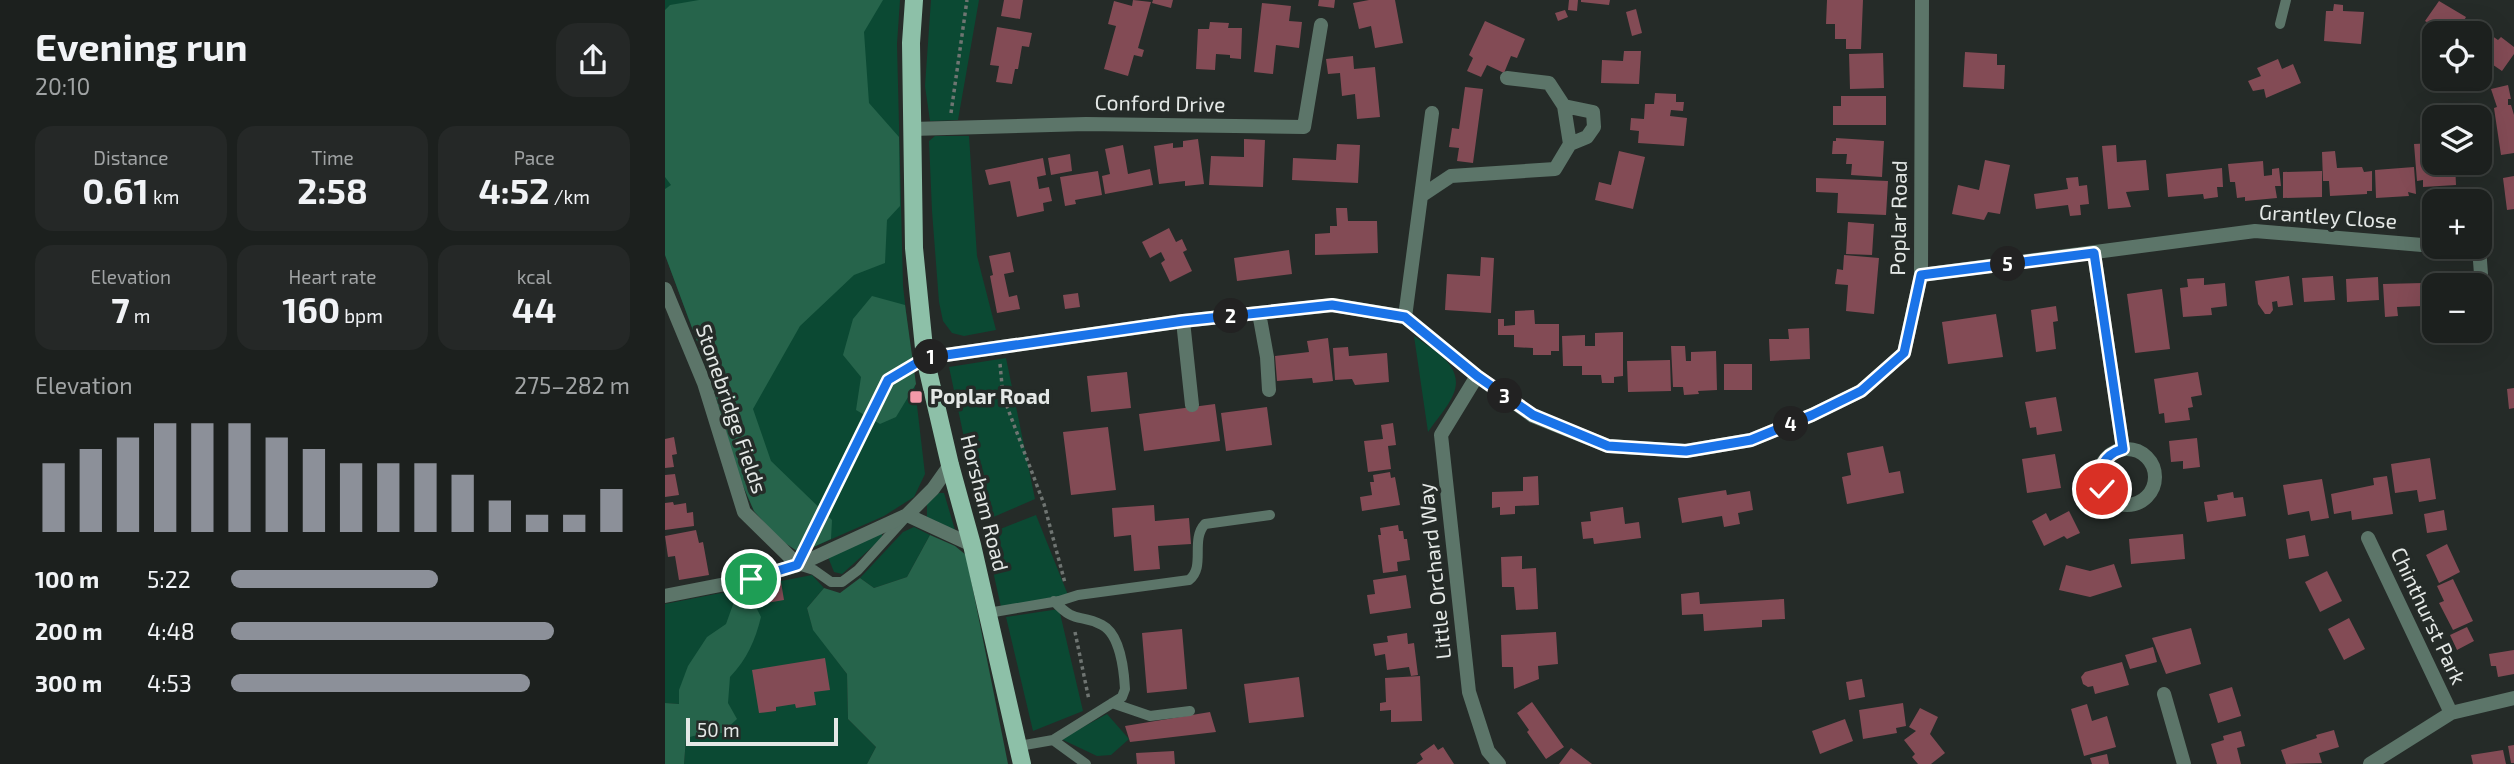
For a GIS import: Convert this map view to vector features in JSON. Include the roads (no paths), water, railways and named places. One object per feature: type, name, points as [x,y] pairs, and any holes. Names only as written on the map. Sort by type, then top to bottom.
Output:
[{"type":"main road","name":"Horsham Road","points":[[914,0],[911,43],[914,248],[925,358],[1021,755]]},
{"type":"street","name":"Poplar Road","points":[[925,358],[1183,321],[1332,305],[1405,317],[1477,376],[1533,415],[1608,446],[1686,451],[1751,440],[1861,391],[1904,353],[1921,275],[1922,0]]},
{"type":"street","name":"Conford Drive","points":[[912,129],[1086,124],[1304,127],[1321,25]]},
{"type":"street","points":[[1507,78],[1549,83],[1564,106],[1570,144]]},
{"type":"street","points":[[1421,196],[1451,176],[1555,169],[1570,144],[1587,137],[1594,127],[1593,111],[1564,106]]},
{"type":"street","points":[[1405,317],[1432,113]]},
{"type":"street","name":"Grantley Close","points":[[1921,275],[2255,231],[2422,245]]},
{"type":"street","points":[[2094,253],[2123,449]]},
{"type":"street","name":"Stonebridge Fields","points":[[665,289],[704,383],[744,512],[797,565]]},
{"type":"street","points":[[1259,313],[1267,357],[1269,390]]},
{"type":"street","points":[[1183,321],[1192,405]]},
{"type":"street","name":"Little Orchard Way","points":[[1477,376],[1441,435],[1469,692],[1488,751],[1499,764]]},
{"type":"street","points":[[665,596],[751,579],[797,565],[907,515],[933,489],[950,465]]},
{"type":"street","points":[[907,515],[972,545]]},
{"type":"street","name":"Chinthurst Park","points":[[2368,538],[2451,713]]},
{"type":"street","points":[[2164,694],[2184,764]]},
{"type":"street","name":"Chinthurst Park","points":[[2370,764],[2451,713],[2514,698]]},
{"type":"lane","points":[[2280,24],[2286,0]]},
{"type":"lane","points":[[797,565],[814,570],[831,582],[842,582],[858,570],[907,515]]},
{"type":"lane","points":[[988,613],[1189,580],[1196,571],[1198,536],[1205,524],[1270,515]]},
{"type":"lane","points":[[1021,755],[1053,740],[1112,704],[1122,697],[1125,689],[1111,632],[1103,625],[1066,615],[1054,601]]},
{"type":"lane","points":[[1112,704],[1150,716],[1190,711]]},
{"type":"lane","points":[[1053,740],[1086,764]]},
{"type":"place","name":"Poplar Road","points":[[916,397]]}]
